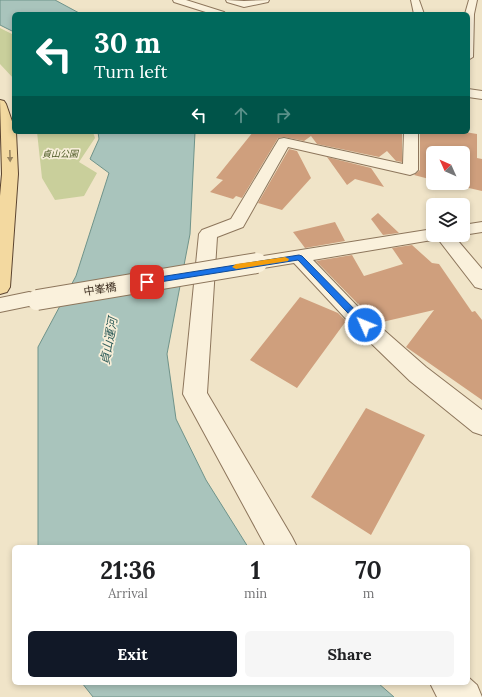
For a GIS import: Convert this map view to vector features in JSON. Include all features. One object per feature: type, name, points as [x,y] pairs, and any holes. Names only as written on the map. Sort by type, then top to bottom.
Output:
[{"type":"main road","points":[[0,104],[9,132],[10,174],[0,287]]},
{"type":"street","points":[[176,0],[215,12]]},
{"type":"street","points":[[230,0],[244,4],[265,0]]},
{"type":"street","points":[[415,0],[418,12]]},
{"type":"street","points":[[473,0],[470,19],[482,20]]},
{"type":"street","points":[[470,40],[482,42]]},
{"type":"street","points":[[470,93],[482,95]]},
{"type":"street","points":[[281,545],[195,394],[208,234],[237,223],[284,142],[410,170],[411,134]]},
{"type":"street","points":[[470,229],[482,227]]},
{"type":"street","name":"中峯橋","points":[[0,305],[29,299],[37,300],[426,236]]},
{"type":"street","points":[[450,242],[482,282]]},
{"type":"street","points":[[299,258],[354,316],[389,348],[418,374],[482,424]]},
{"type":"street","points":[[450,685],[465,697]]},
{"type":"green space","points":[[0,28],[12,34],[12,77],[0,64]]},
{"type":"green space","name":"貞山公園","points":[[37,134],[94,134],[95,138],[79,162],[97,173],[84,196],[55,200],[42,178]]},
{"type":"water","points":[[0,0],[55,0],[77,12],[12,12],[12,31],[0,25]]},
{"type":"water","name":"貞山運河","points":[[98,134],[195,134],[190,234],[167,354],[176,419],[206,480],[247,545],[38,545],[38,347],[76,276],[109,173],[90,159],[99,139]]},
{"type":"water","points":[[84,685],[380,685],[394,697],[93,697]]},
{"type":"building","points":[[251,134],[402,134],[402,162],[396,161],[387,151],[379,157],[317,144],[311,136],[304,141],[284,137],[278,138],[242,198],[236,196],[233,199],[210,192],[223,180],[216,178]]},
{"type":"building","points":[[420,134],[477,134],[477,158],[482,159],[482,191],[470,188],[470,146],[426,146],[426,178],[414,175],[420,170]]},
{"type":"building","points":[[289,149],[297,151],[311,178],[282,210],[258,203]]},
{"type":"building","points":[[327,157],[371,168],[384,187],[355,179],[347,185]]},
{"type":"building","points":[[378,213],[399,233],[383,235],[371,219]]},
{"type":"building","points":[[335,222],[345,241],[305,248],[293,232]]},
{"type":"building","points":[[412,245],[432,263],[439,264],[472,312],[475,311],[482,320],[482,400],[406,347],[434,310],[378,323],[364,311],[358,303],[316,261],[352,255],[364,276],[403,264],[392,248]]},
{"type":"building","points":[[300,297],[338,313],[346,321],[297,388],[250,360]]},
{"type":"building","points":[[366,408],[425,435],[371,535],[311,497]]},
{"type":"slow traffic","points":[[236,267],[285,259]]},
{"type":"route","points":[[147,282],[299,258],[354,316],[365,325]]}]
